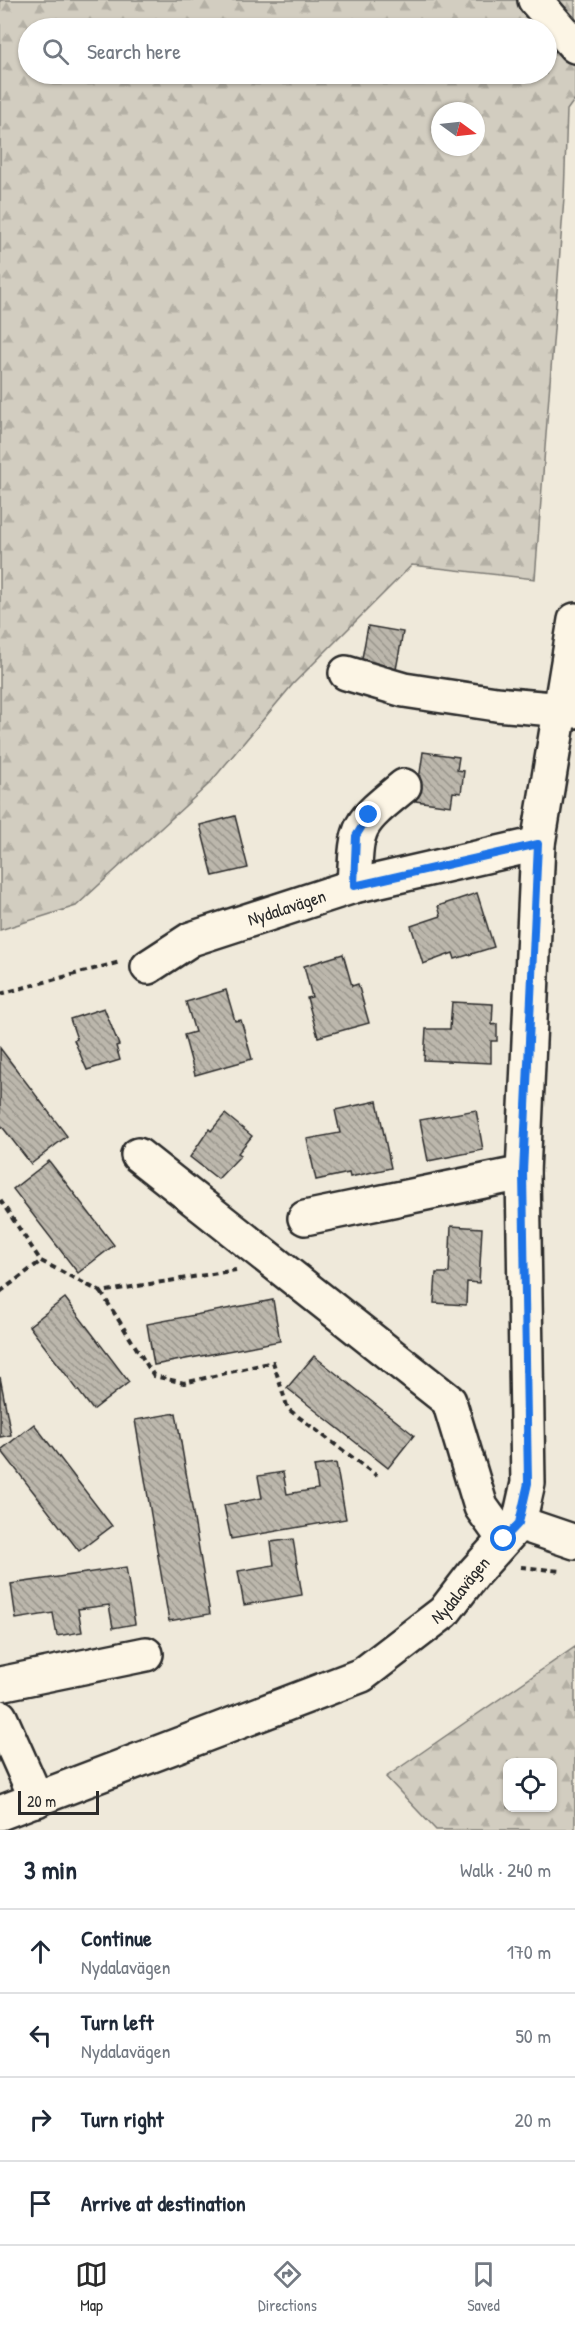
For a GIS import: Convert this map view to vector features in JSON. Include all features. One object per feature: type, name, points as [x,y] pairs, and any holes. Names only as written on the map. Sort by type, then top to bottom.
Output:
[{"type":"street","points":[[535,0],[551,18]]},
{"type":"street","points":[[557,25],[575,46]]},
{"type":"street","name":"Nydalavägen","points":[[0,1813],[362,1675],[444,1612],[511,1531],[528,1483],[523,1173],[538,844],[568,698],[575,620]]},
{"type":"street","points":[[346,673],[404,690],[496,704],[568,698]]},
{"type":"street","points":[[354,886],[356,836],[369,815],[404,786]]},
{"type":"street","name":"Nydalavägen","points":[[148,967],[191,939],[354,886],[538,844]]},
{"type":"street","points":[[138,1155],[449,1401],[481,1507],[511,1531],[575,1542]]},
{"type":"street","points":[[305,1218],[523,1173]]},
{"type":"street","points":[[0,1684],[146,1654]]},
{"type":"street","points":[[0,1717],[37,1800]]},
{"type":"path","points":[[0,994],[117,961],[148,967]]},
{"type":"path","points":[[0,1200],[41,1261],[101,1292],[154,1376],[184,1383],[273,1362],[288,1409],[377,1476]]},
{"type":"path","points":[[0,1292],[41,1261]]},
{"type":"path","points":[[101,1292],[275,1264]]},
{"type":"green space","points":[[0,0],[575,0],[575,99],[567,110],[564,198],[535,579],[412,565],[293,684],[209,784],[76,906],[0,930]]},
{"type":"green space","points":[[575,1647],[575,1830],[436,1830],[386,1777]]},
{"type":"building","points":[[368,626],[403,632],[395,675],[360,669]]},
{"type":"building","points":[[423,752],[459,757],[457,770],[464,771],[461,793],[453,792],[451,806],[416,801]]},
{"type":"building","points":[[235,816],[248,868],[213,876],[200,825]]},
{"type":"building","points":[[477,893],[494,947],[455,959],[453,953],[423,964],[411,926],[441,916],[438,906]]},
{"type":"building","points":[[343,954],[352,986],[358,984],[369,1023],[318,1037],[307,998],[312,997],[304,966]]},
{"type":"building","points":[[226,990],[235,1021],[241,1020],[252,1059],[195,1075],[184,1035],[195,1032],[186,1002]]},
{"type":"building","points":[[452,1002],[493,1004],[492,1025],[497,1024],[497,1041],[491,1041],[491,1063],[424,1060],[426,1029],[450,1029]]},
{"type":"building","points":[[104,1008],[119,1045],[116,1046],[120,1060],[87,1070],[74,1040],[77,1039],[70,1019]]},
{"type":"building","points":[[0,1048],[67,1136],[31,1164],[0,1124]]},
{"type":"building","points":[[377,1101],[391,1168],[350,1177],[349,1173],[316,1180],[307,1139],[340,1133],[335,1110]]},
{"type":"building","points":[[476,1110],[483,1150],[428,1161],[420,1120]]},
{"type":"building","points":[[225,1114],[252,1136],[238,1153],[241,1155],[218,1179],[190,1157],[209,1129],[211,1131]]},
{"type":"building","points":[[49,1161],[114,1245],[78,1273],[13,1189]]},
{"type":"building","points":[[451,1226],[482,1228],[479,1283],[467,1282],[466,1305],[434,1303],[436,1273],[449,1273]]},
{"type":"building","points":[[65,1298],[129,1382],[93,1410],[29,1326]]},
{"type":"building","points":[[273,1300],[280,1341],[154,1365],[147,1324]]},
{"type":"building","points":[[314,1356],[414,1435],[388,1468],[287,1388]]},
{"type":"building","points":[[0,1377],[11,1435],[0,1437]]},
{"type":"building","points":[[176,1413],[210,1614],[169,1621],[135,1420]]},
{"type":"building","points":[[34,1424],[112,1526],[79,1551],[1,1450]]},
{"type":"building","points":[[336,1463],[346,1519],[231,1539],[224,1505],[262,1498],[258,1476],[283,1472],[287,1494],[318,1489],[314,1466]]},
{"type":"building","points":[[293,1539],[302,1595],[244,1605],[238,1571],[274,1565],[271,1542]]},
{"type":"building","points":[[126,1567],[135,1624],[113,1628],[109,1605],[78,1609],[82,1632],[57,1636],[53,1613],[16,1619],[11,1584]]},
{"type":"route","points":[[369,815],[356,836],[354,886],[538,844],[523,1173],[528,1483],[519,1523],[504,1539]]}]
